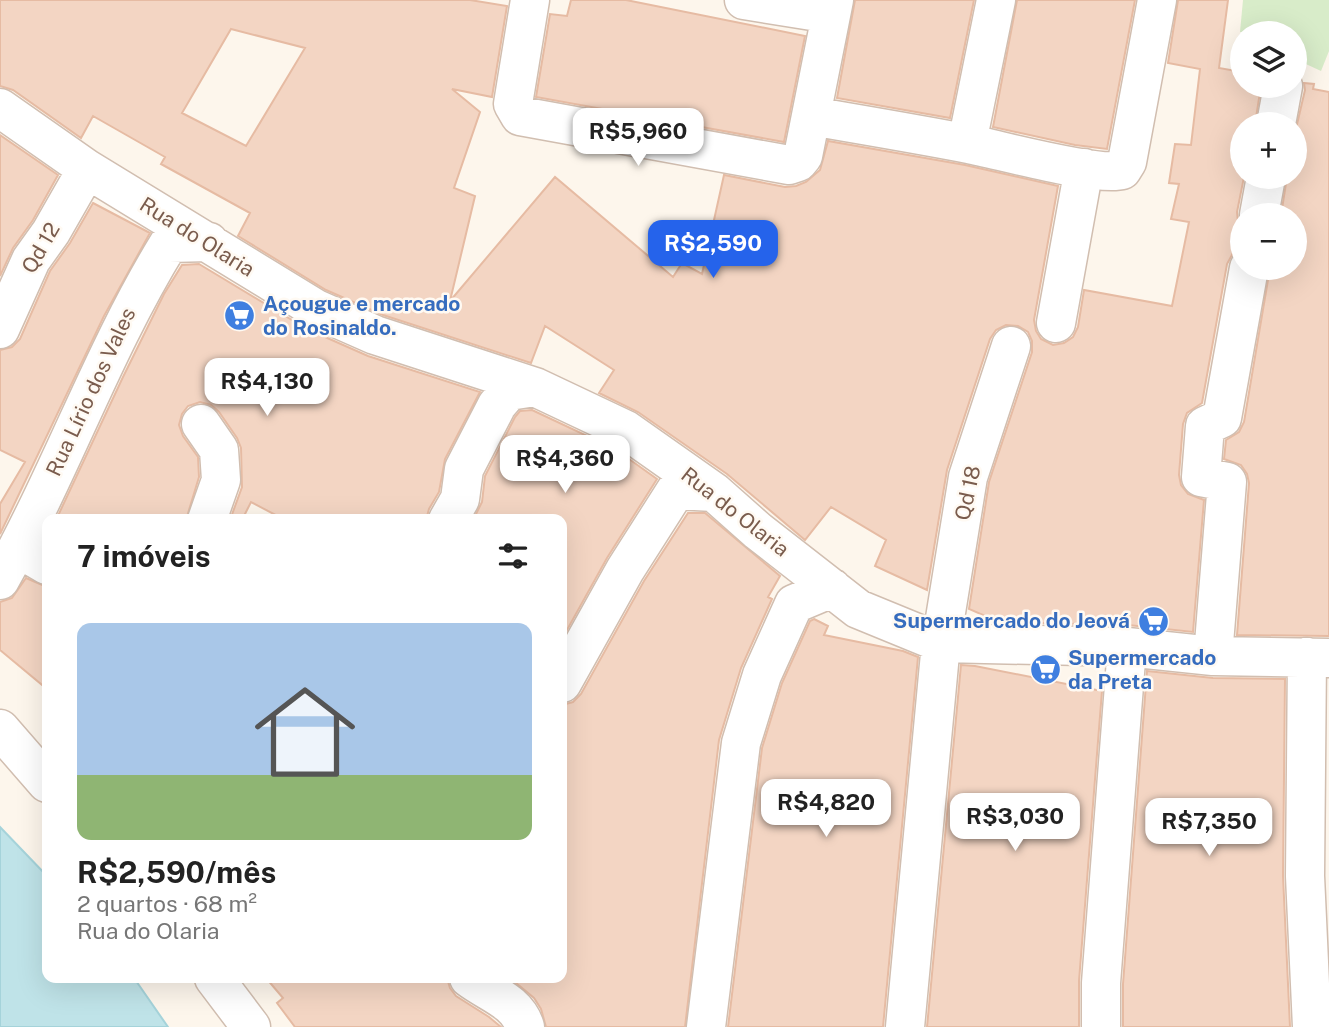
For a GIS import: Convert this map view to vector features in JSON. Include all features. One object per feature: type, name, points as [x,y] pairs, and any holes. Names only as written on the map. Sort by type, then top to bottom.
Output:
[{"type":"street","points":[[530,0],[513,104],[520,116],[789,165],[798,162],[803,156],[833,7],[744,0]]},
{"type":"street","points":[[967,144],[996,0]]},
{"type":"street","points":[[811,116],[1084,168],[1113,173],[1122,170],[1127,162],[1157,0]]},
{"type":"street","name":"Rua do Olaria","points":[[4,120],[316,309],[386,339],[535,387],[626,430],[714,492],[758,531],[858,609],[941,643],[1127,647],[1213,656],[1318,658]]},
{"type":"street","points":[[1056,323],[1084,168]]},
{"type":"street","name":"Qd 12","points":[[0,329],[31,260],[51,232],[87,169]]},
{"type":"street","name":"Rua Lírio dos Vales","points":[[22,564],[68,448],[128,312],[169,243],[209,242]]},
{"type":"street","points":[[1213,656],[1227,482],[1201,477],[1205,426],[1222,418],[1248,280]]},
{"type":"street","name":"Qd 18","points":[[905,1027],[941,643],[968,477],[1011,346]]},
{"type":"street","points":[[452,514],[460,499],[464,469],[497,405],[509,391],[535,387]]},
{"type":"street","points":[[201,424],[219,450],[221,480],[210,514]]},
{"type":"street","points":[[567,674],[625,570],[676,490],[714,492]]},
{"type":"street","points":[[706,1027],[741,744],[762,675],[794,604],[832,588]]},
{"type":"street","points":[[1101,1027],[1101,983],[1127,647]]},
{"type":"street","points":[[1312,1027],[1305,876],[1318,658]]},
{"type":"street","points":[[0,729],[42,777]]},
{"type":"street","points":[[218,983],[251,1027]]},
{"type":"street","points":[[477,983],[508,1002],[521,1015],[525,1027]]},
{"type":"green space","points":[[1243,0],[1329,0],[1329,51],[1321,71],[1307,65],[1307,21],[1241,21]]},
{"type":"water","points":[[0,827],[42,871],[42,983],[137,983],[168,1027],[0,1027]]},
{"type":"building","points":[[0,0],[470,0],[507,6],[492,97],[452,89],[480,112],[454,188],[475,196],[450,301],[555,177],[673,277],[682,263],[702,274],[724,175],[785,187],[796,186],[806,182],[820,170],[828,141],[965,165],[1058,186],[1034,320],[1041,339],[1053,345],[1064,343],[1073,337],[1078,327],[1084,290],[1172,306],[1189,222],[1171,219],[1179,184],[1169,183],[1175,144],[1191,145],[1200,69],[1168,63],[1178,0],[1228,0],[1219,68],[1230,70],[1230,98],[1259,98],[1257,112],[1230,112],[1230,189],[1242,189],[1239,203],[1230,203],[1230,258],[1202,403],[1187,413],[1183,424],[1179,475],[1181,485],[1188,494],[1204,500],[1193,632],[1128,625],[999,622],[969,609],[989,482],[1032,352],[1032,341],[1028,332],[1018,326],[1006,325],[996,330],[990,339],[947,470],[927,590],[875,566],[886,540],[831,507],[805,540],[727,474],[638,412],[599,393],[614,370],[545,326],[531,363],[383,315],[326,290],[238,236],[250,213],[161,164],[165,157],[93,116],[81,138],[13,90],[0,86]],"holes":[[[231,29],[305,48],[246,146],[182,113]]]},
{"type":"building","points":[[571,0],[626,0],[805,36],[784,142],[536,97],[550,14],[567,16]]},
{"type":"building","points":[[855,0],[974,0],[950,118],[837,98]]},
{"type":"building","points":[[1017,0],[1135,0],[1107,149],[1075,145],[993,127]]},
{"type":"building","points":[[1307,83],[1314,84],[1313,89],[1329,92],[1329,636],[1237,635],[1249,483],[1241,465],[1224,459],[1226,440],[1239,432],[1244,422],[1268,280],[1307,280],[1307,203],[1283,203],[1285,189],[1307,189],[1307,112],[1300,112],[1303,98],[1307,98]]},
{"type":"building","points":[[0,135],[58,175],[33,220],[13,248],[0,276]]},
{"type":"building","points":[[93,203],[150,233],[104,316],[0,534],[0,504],[25,462],[0,450],[0,350],[12,347],[20,339],[50,271]]},
{"type":"building","points":[[199,264],[307,329],[368,356],[480,392],[445,459],[439,492],[428,514],[274,514],[251,502],[245,514],[232,514],[242,487],[241,448],[219,412],[211,405],[200,402],[188,406],[179,425],[183,436],[198,457],[199,477],[188,514],[59,514],[164,294],[182,265]]},
{"type":"building","points":[[532,410],[615,449],[657,479],[607,558],[567,630],[567,514],[476,514],[482,502],[485,476],[520,411]]},
{"type":"building","points":[[688,513],[705,513],[780,576],[768,597],[772,599],[741,668],[719,740],[685,1027],[546,1027],[541,1009],[534,998],[516,983],[567,983],[567,704],[581,694],[644,581]]},
{"type":"building","points":[[26,578],[42,585],[42,685],[0,650],[0,602],[12,598]]},
{"type":"building","points":[[814,619],[828,626],[824,635],[903,651],[918,657],[883,1027],[728,1027],[762,748],[782,683],[810,621]]},
{"type":"building","points":[[961,665],[1102,691],[1079,981],[1079,1027],[927,1027]]},
{"type":"building","points":[[1147,671],[1213,678],[1285,679],[1283,876],[1290,1027],[1123,1027],[1123,984]]},
{"type":"building","points":[[270,983],[448,983],[456,996],[501,1027],[295,1027],[277,1003],[283,998]]},
{"type":"place","name":"Açougue e mercado do Rosinaldo.","points":[[240,316]]},
{"type":"place","name":"Supermercado do Jeová","points":[[1153,621]]},
{"type":"place","name":"Supermercado da Preta","points":[[1045,670]]}]
